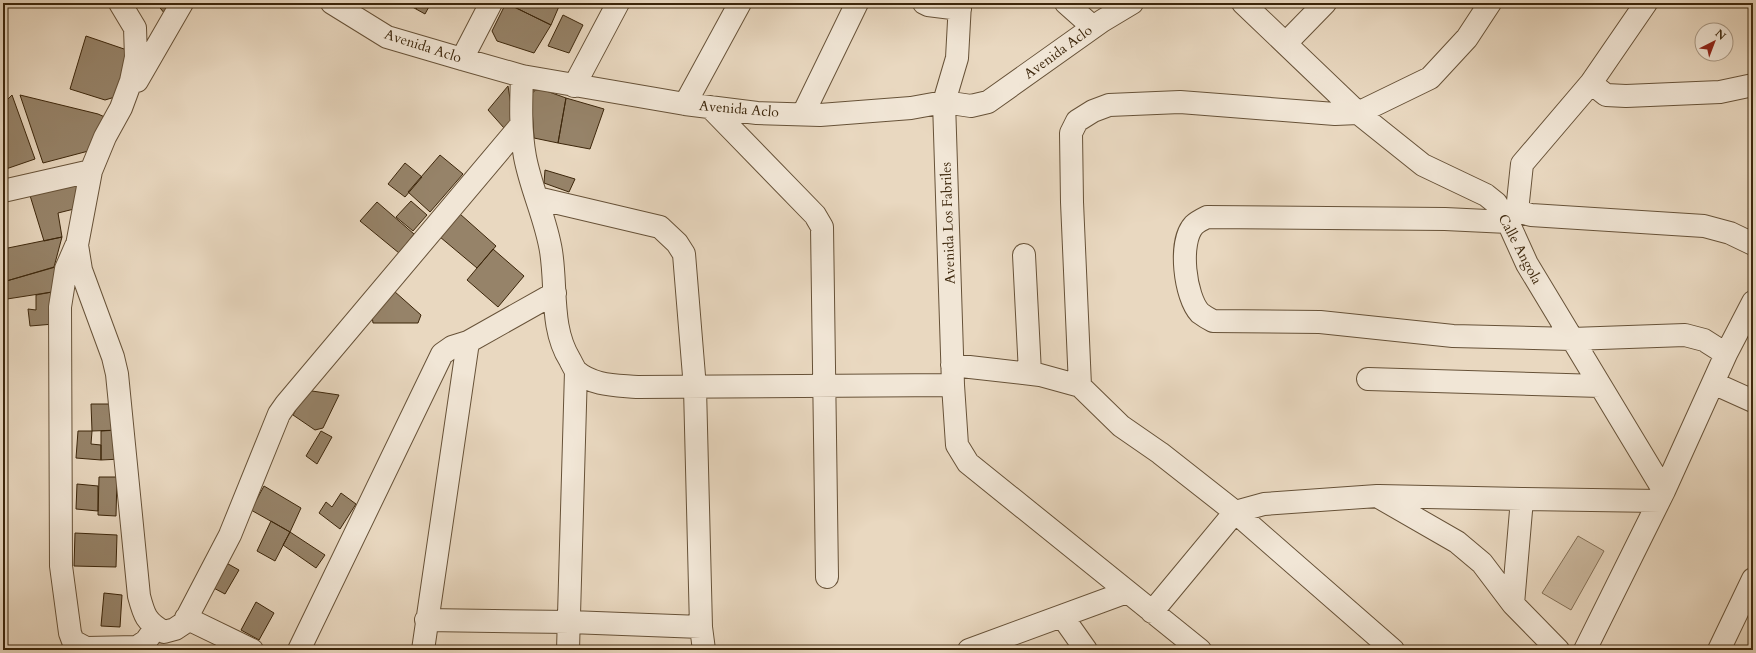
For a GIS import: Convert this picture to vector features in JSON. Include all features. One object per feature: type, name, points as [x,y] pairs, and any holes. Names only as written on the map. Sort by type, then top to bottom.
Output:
[{"type":"street","points":[[120,3],[135,28],[136,44],[136,57],[131,81],[121,108]]},
{"type":"street","points":[[156,627],[146,641],[137,647],[86,648],[73,640],[70,633],[61,566],[60,307],[66,269],[77,245],[91,171],[105,137],[182,3]]},
{"type":"street","points":[[462,59],[491,3]]},
{"type":"street","points":[[574,86],[618,3]]},
{"type":"street","points":[[685,104],[740,3]]},
{"type":"street","points":[[803,114],[858,3]]},
{"type":"street","points":[[924,3],[928,5],[960,6]]},
{"type":"street","points":[[1066,3],[1093,27]]},
{"type":"street","name":"Avenida Aclo","points":[[335,4],[387,37],[522,76],[685,104],[757,113],[820,115],[911,108],[944,102],[971,106],[988,102],[1093,27],[1132,3]]},
{"type":"street","name":"Calle Angola","points":[[1243,3],[1358,113],[1423,165],[1486,195],[1513,216],[1526,264],[1600,386],[1661,496]]},
{"type":"street","points":[[1286,43],[1325,3]]},
{"type":"street","points":[[1080,386],[1072,202],[1071,133],[1077,121],[1093,111],[1109,105],[1180,102],[1335,114],[1358,113],[1430,78],[1467,38],[1490,3]]},
{"type":"street","points":[[1513,216],[1522,164],[1591,83],[1646,3]]},
{"type":"street","name":"Avenida Los Fabriles","points":[[960,6],[957,58],[944,102],[952,375],[957,445],[968,463],[1127,592]]},
{"type":"street","points":[[522,76],[521,125],[525,158],[551,251],[556,322],[565,352],[576,371],[568,650]]},
{"type":"street","points":[[1591,83],[1606,95],[1626,96],[1720,92],[1753,85]]},
{"type":"street","points":[[710,107],[815,215],[822,227],[827,577]]},
{"type":"street","points":[[77,245],[81,270],[113,357],[117,374],[140,596],[144,614],[152,625],[164,632],[174,629],[184,623],[230,535],[279,414],[521,125]]},
{"type":"street","points":[[3,191],[91,171]]},
{"type":"street","points":[[537,198],[660,227],[677,243],[684,254],[695,388],[701,627],[704,650]]},
{"type":"street","points":[[1726,354],[1704,340],[1685,335],[1572,339],[1453,336],[1320,322],[1213,321],[1200,313],[1189,292],[1185,267],[1186,239],[1193,225],[1207,217],[1445,219],[1531,215],[1704,226],[1730,233],[1753,244]]},
{"type":"street","points":[[1024,255],[1030,373]]},
{"type":"street","points":[[299,650],[442,354],[452,347],[468,342],[555,293]]},
{"type":"street","points":[[1585,650],[1661,496],[1726,354],[1753,302]]},
{"type":"street","points":[[423,650],[426,620],[468,342]]},
{"type":"street","points":[[576,371],[599,384]]},
{"type":"street","points":[[576,398],[590,384],[637,387],[695,388],[824,386],[952,375],[1030,373],[1040,374],[1080,386],[1121,426],[1160,453],[1236,512],[1393,650]]},
{"type":"street","points":[[1368,379],[1600,386]]},
{"type":"street","points":[[1713,383],[1753,401]]},
{"type":"street","points":[[1152,612],[1236,512],[1264,504],[1377,496],[1522,499],[1661,496]]},
{"type":"street","points":[[1377,496],[1456,542],[1482,563],[1513,604],[1558,650]]},
{"type":"street","points":[[1513,604],[1522,499]]},
{"type":"street","points":[[1719,650],[1753,579]]},
{"type":"street","points":[[969,650],[1127,592],[1200,650]]},
{"type":"street","points":[[1062,616],[1086,650]]},
{"type":"street","points":[[186,618],[252,650]]},
{"type":"street","points":[[426,620],[570,622],[701,627]]},
{"type":"shaded area","points":[[1578,536],[1604,551],[1571,610],[1542,593]]},
{"type":"building","points":[[156,3],[173,3],[165,14]]},
{"type":"building","points":[[405,3],[419,3],[416,9]]},
{"type":"building","points":[[419,3],[431,3],[425,14],[416,9]]},
{"type":"building","points":[[506,3],[551,25],[534,53],[497,41],[492,31]]},
{"type":"building","points":[[506,3],[558,3],[560,4],[551,25]]},
{"type":"building","points":[[563,15],[583,25],[569,53],[548,46]]},
{"type":"building","points":[[86,36],[127,50],[130,59],[115,97],[105,100],[70,89]]},
{"type":"building","points":[[508,86],[513,118],[504,128],[488,110]]},
{"type":"building","points":[[538,88],[566,98],[558,143],[534,138],[531,94]]},
{"type":"building","points":[[12,95],[35,159],[3,170],[3,104]]},
{"type":"building","points":[[20,95],[98,114],[107,118],[96,149],[43,163]]},
{"type":"building","points":[[566,98],[604,109],[590,149],[558,143]]},
{"type":"building","points":[[440,155],[463,174],[430,212],[408,192]]},
{"type":"building","points":[[405,163],[422,177],[405,197],[388,184]]},
{"type":"building","points":[[545,170],[575,179],[569,192],[544,183]]},
{"type":"building","points":[[79,180],[74,209],[58,213],[62,237],[44,241],[28,189]]},
{"type":"building","points":[[411,201],[427,215],[413,231],[396,217]]},
{"type":"building","points":[[377,202],[414,234],[399,253],[360,221]]},
{"type":"building","points":[[460,214],[496,246],[477,268],[440,237]]},
{"type":"building","points":[[62,237],[54,267],[3,282],[3,249]]},
{"type":"building","points":[[493,249],[524,276],[498,307],[467,280]]},
{"type":"building","points":[[59,266],[52,292],[7,299],[3,282]]},
{"type":"building","points":[[394,291],[421,315],[418,323],[373,323],[372,316]]},
{"type":"building","points":[[52,292],[54,324],[30,326],[28,309],[36,310],[36,295]]},
{"type":"building","points":[[312,391],[339,395],[323,428],[315,430],[293,415],[302,399]]},
{"type":"building","points":[[91,404],[118,404],[119,430],[92,431]]},
{"type":"building","points":[[119,430],[121,459],[101,460],[101,431]]},
{"type":"building","points":[[78,431],[92,431],[91,444],[101,445],[101,460],[76,458]]},
{"type":"building","points":[[321,431],[332,437],[317,464],[306,456]]},
{"type":"building","points":[[99,477],[117,477],[116,516],[98,515]]},
{"type":"building","points":[[77,484],[98,486],[98,511],[76,509]]},
{"type":"building","points":[[264,486],[301,508],[290,532],[251,510]]},
{"type":"building","points":[[341,493],[356,504],[340,529],[319,513],[326,502],[332,507]]},
{"type":"building","points":[[271,521],[290,532],[275,561],[257,551]]},
{"type":"building","points":[[290,532],[325,555],[316,568],[283,545]]},
{"type":"building","points":[[75,533],[117,535],[116,567],[74,566]]},
{"type":"building","points":[[221,560],[239,570],[225,594],[208,585]]},
{"type":"building","points":[[104,593],[122,595],[120,627],[101,626]]},
{"type":"building","points":[[256,602],[274,613],[259,640],[241,630]]}]
